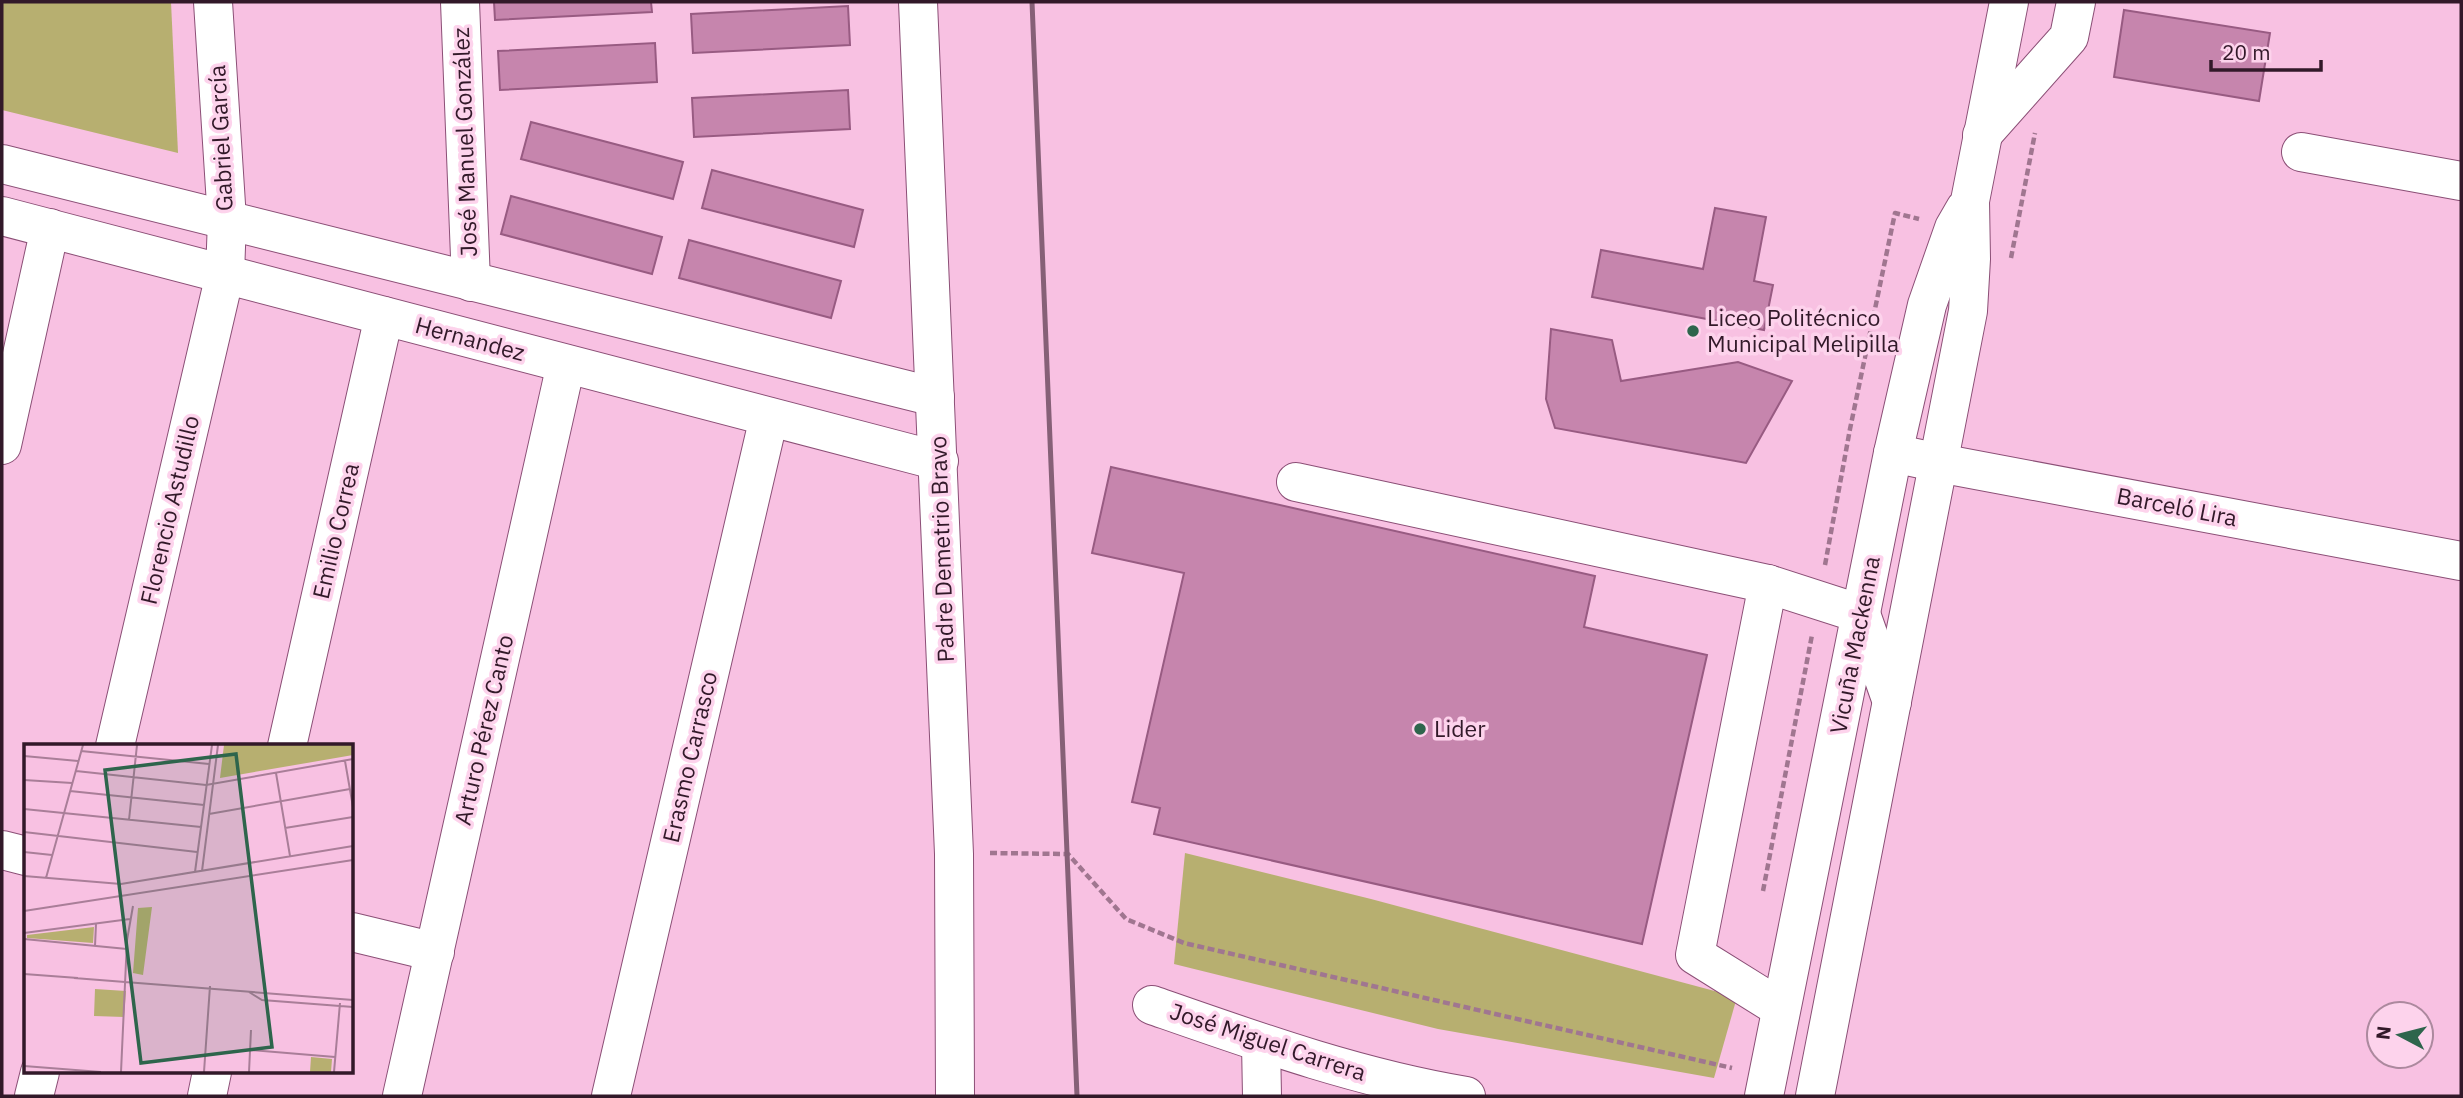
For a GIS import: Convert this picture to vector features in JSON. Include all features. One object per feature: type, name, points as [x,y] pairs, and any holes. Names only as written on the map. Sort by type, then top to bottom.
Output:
[{"type":"street","name":"Gabriel García","points":[[213,2],[226,220],[225,274]]},
{"type":"street","name":"José Manuel González","points":[[460,2],[471,282]]},
{"type":"street","name":"Padre Demetrio Bravo","points":[[918,2],[954,853],[954,1096]]},
{"type":"street","name":"Vicuña Mackenna","points":[[1815,1096],[1968,311],[1970,201],[2009,2]]},
{"type":"street","points":[[1982,135],[2072,19]]},
{"type":"street","points":[[2301,152],[2461,181]]},
{"type":"street","points":[[2,164],[935,397]]},
{"type":"street","name":"Vicuña Mackenna","points":[[1766,1086],[1893,453],[1927,304],[1954,228],[1970,201]]},
{"type":"street","name":"Hernandez","points":[[2,216],[939,461]]},
{"type":"street","points":[[2,445],[50,228]]},
{"type":"street","name":"Florencio Astudillo","points":[[115,744],[225,274]]},
{"type":"street","name":"Emilio Correa","points":[[287,744],[384,316]]},
{"type":"street","name":"Arturo Pérez Canto","points":[[402,1096],[566,364]]},
{"type":"street","name":"Erasmo Carrasco","points":[[611,1096],[769,417]]},
{"type":"street","name":"Barceló Lira","points":[[1893,453],[2461,561]]},
{"type":"street","points":[[1296,482],[1768,584],[1861,614],[1892,702]]},
{"type":"street","points":[[1768,584],[1695,955],[1780,1008]]},
{"type":"street","points":[[2,850],[24,856]]},
{"type":"street","points":[[354,932],[435,952]]},
{"type":"street","name":"José Miguel Carrera","points":[[1152,1005],[1367,1076],[1466,1096]]},
{"type":"street","points":[[1261,1043],[1262,1096]]},
{"type":"street","points":[[34,1096],[40,1074]]},
{"type":"street","points":[[207,1096],[212,1074]]},
{"type":"path","points":[[954,853],[1068,854],[1126,919],[1184,943],[1766,1086]]},
{"type":"shaded area","points":[[2,2],[171,2],[178,153],[2,110]]},
{"type":"shaded area","points":[[1185,853],[1371,899],[1737,997],[1714,1078],[1438,1029],[1174,964]]},
{"type":"building","points":[[494,2],[651,2],[652,12],[495,20]]},
{"type":"building","points":[[848,6],[850,45],[693,53],[691,14]]},
{"type":"building","points":[[2124,10],[2270,33],[2259,101],[2114,77]]},
{"type":"building","points":[[655,43],[657,82],[500,90],[498,51]]},
{"type":"building","points":[[848,90],[850,129],[694,137],[692,98]]},
{"type":"building","points":[[531,122],[683,162],[673,199],[521,159]]},
{"type":"building","points":[[712,170],[863,210],[854,247],[702,208]]},
{"type":"building","points":[[511,196],[662,237],[652,274],[501,234]]},
{"type":"building","points":[[1715,208],[1766,217],[1754,281],[1773,285],[1764,330],[1592,297],[1601,250],[1703,269]]},
{"type":"building","points":[[689,240],[841,281],[831,318],[679,278]]},
{"type":"building","points":[[1551,329],[1612,340],[1621,381],[1738,362],[1792,381],[1746,463],[1555,428],[1546,399]]},
{"type":"building","name":"Lider","points":[[1111,467],[1595,576],[1584,627],[1707,655],[1642,944],[1154,834],[1160,808],[1132,802],[1184,573],[1092,553]]},
{"type":"railway","points":[[1032,2],[1077,1096]]},
{"type":"place","name":"Liceo Politécnico Municipal Melipilla","points":[[1693,331]]},
{"type":"place","name":"Lider","points":[[1420,729]]}]
